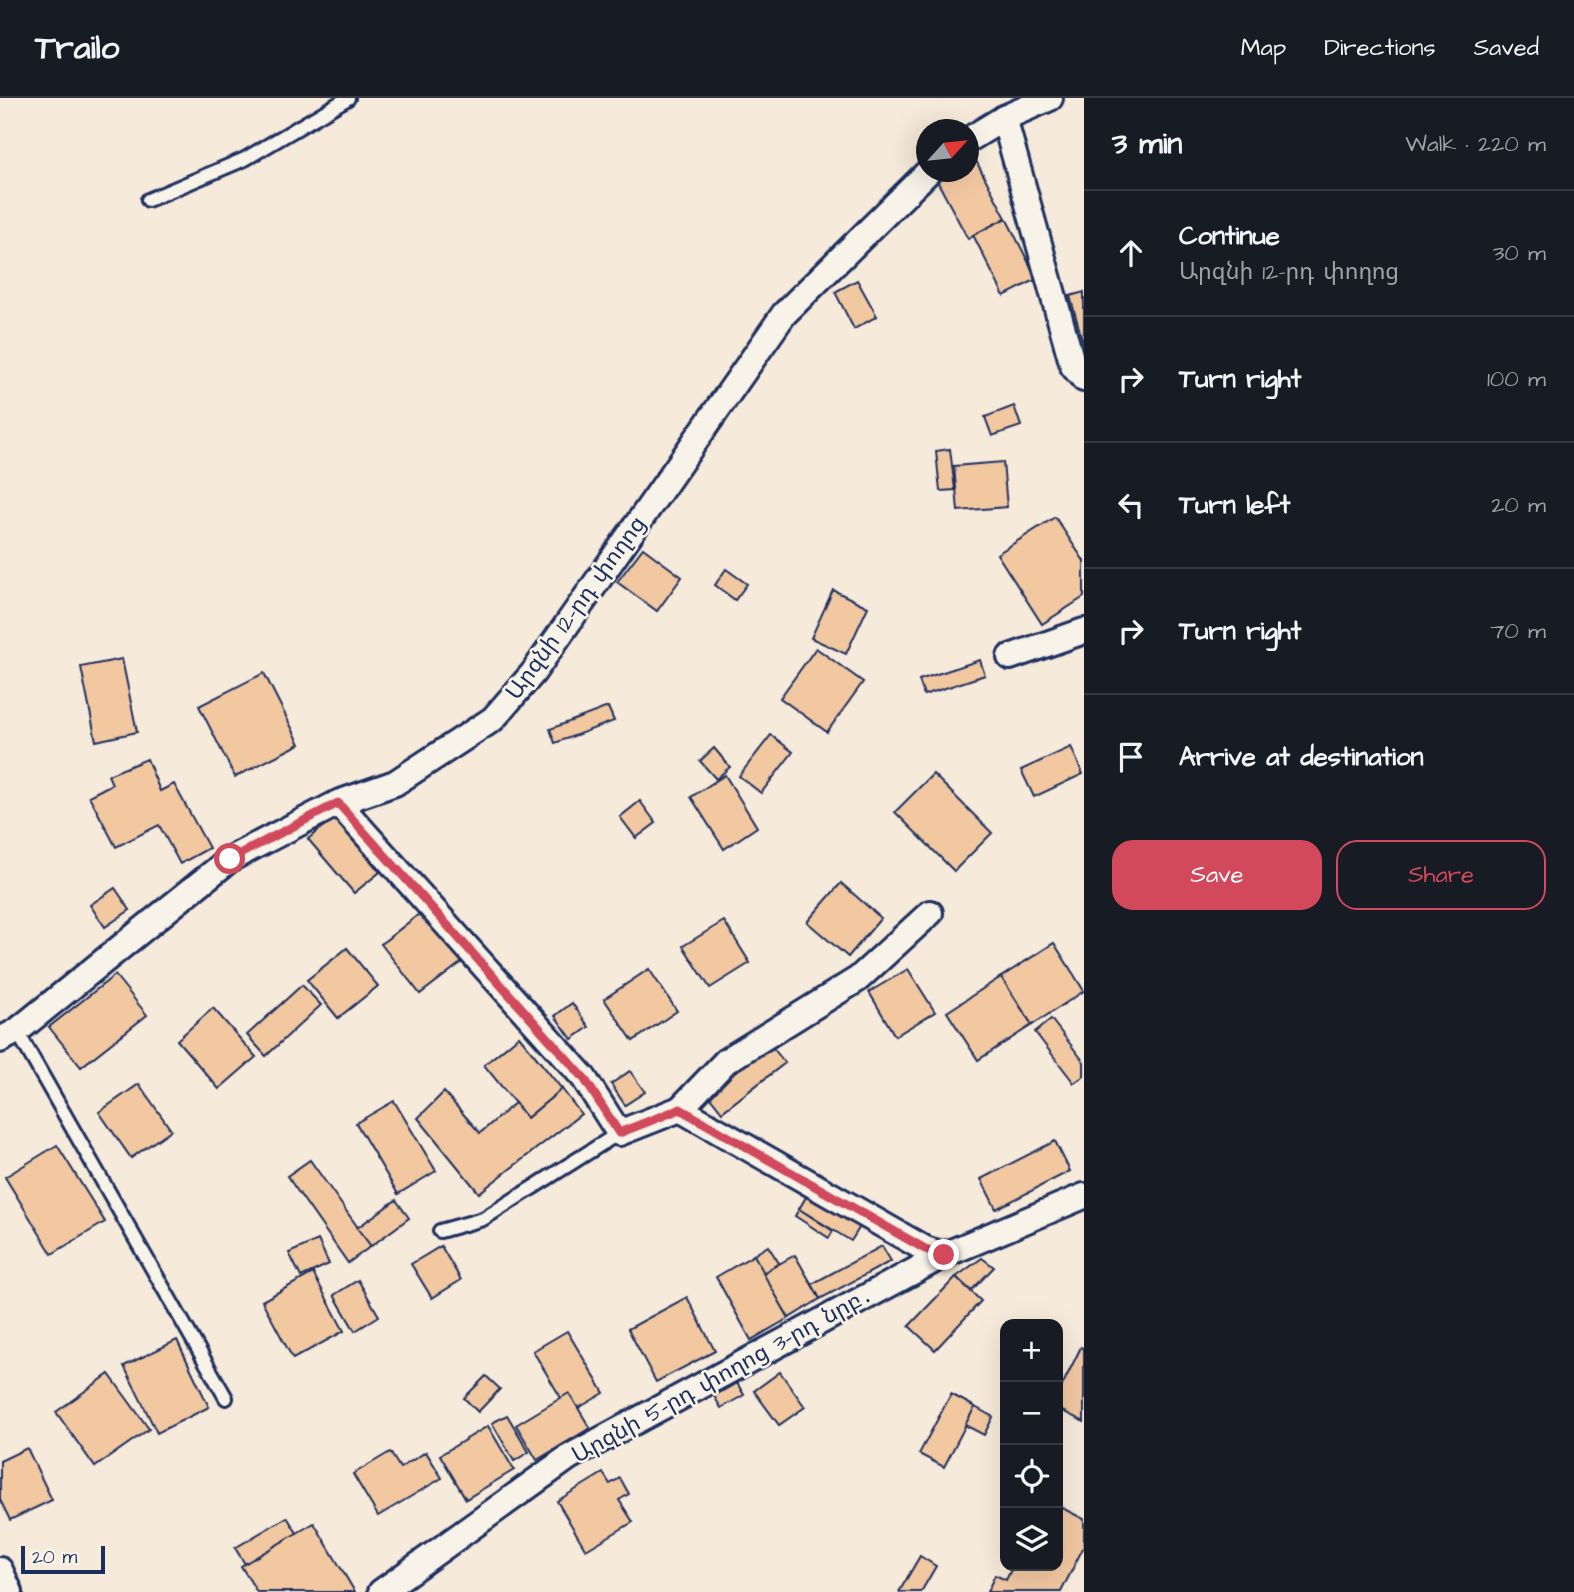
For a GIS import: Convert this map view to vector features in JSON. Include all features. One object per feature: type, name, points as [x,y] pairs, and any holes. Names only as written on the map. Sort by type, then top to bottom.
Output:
[{"type":"street","points":[[979,133],[1004,118],[1050,98]]},
{"type":"street","points":[[1004,118],[1073,366],[1084,379]]},
{"type":"street","name":"Արզնի 12-րդ փողոց","points":[[9,1035],[230,859],[338,803],[395,783],[493,719],[533,673],[783,314],[918,182]]},
{"type":"street","points":[[1010,657],[1084,631]]},
{"type":"street","points":[[338,803],[584,1078],[619,1133],[680,1109],[726,1061],[858,979],[930,914]]},
{"type":"street","points":[[680,1109],[925,1249],[944,1255]]},
{"type":"street","name":"Արզնի 5-րդ փողոց 3-րդ նրբ․","points":[[381,1592],[569,1457],[944,1255],[1084,1196]]},
{"type":"street","points":[[0,1570],[10,1592]]},
{"type":"lane","points":[[148,200],[244,159],[348,98]]},
{"type":"lane","points":[[9,1035],[226,1398]]},
{"type":"lane","points":[[440,1231],[483,1219],[619,1133]]},
{"type":"building","points":[[979,167],[1006,218],[968,239],[938,182],[979,182]]},
{"type":"building","points":[[1006,218],[1037,279],[1004,296],[973,235]]},
{"type":"building","points":[[857,280],[877,316],[854,329],[835,292]]},
{"type":"building","points":[[1084,292],[1084,346],[1070,296]]},
{"type":"building","points":[[1014,406],[1021,426],[992,436],[985,417]]},
{"type":"building","points":[[950,449],[955,490],[940,491],[936,451]]},
{"type":"building","points":[[1003,462],[1007,507],[958,511],[954,466]]},
{"type":"building","points":[[1055,517],[1084,561],[1084,597],[1042,624],[997,554]]},
{"type":"building","points":[[643,548],[682,577],[657,611],[617,582]]},
{"type":"building","points":[[726,569],[747,584],[735,600],[715,585]]},
{"type":"building","points":[[833,590],[868,607],[846,654],[811,638]]},
{"type":"building","points":[[816,648],[863,682],[827,732],[780,698]]},
{"type":"building","points":[[122,659],[137,732],[96,741],[81,667]]},
{"type":"building","points":[[980,660],[985,675],[924,695],[919,680]]},
{"type":"building","points":[[264,673],[300,744],[235,777],[199,706]]},
{"type":"building","points":[[608,707],[614,721],[555,743],[550,729]]},
{"type":"building","points":[[771,735],[793,752],[761,793],[739,776]]},
{"type":"building","points":[[1071,747],[1083,774],[1034,797],[1021,770]]},
{"type":"building","points":[[714,748],[730,767],[716,779],[700,761]]},
{"type":"building","points":[[147,759],[160,791],[174,784],[209,848],[180,864],[159,825],[116,847],[89,796],[112,784],[108,775]]},
{"type":"building","points":[[933,774],[992,833],[954,871],[895,812]]},
{"type":"building","points":[[725,775],[757,827],[724,849],[691,797]]},
{"type":"building","points":[[640,801],[656,823],[636,838],[620,817]]},
{"type":"building","points":[[334,817],[380,872],[354,893],[308,839]]},
{"type":"building","points":[[841,883],[881,918],[848,957],[807,922]]},
{"type":"building","points":[[115,888],[130,910],[105,927],[90,905]]},
{"type":"building","points":[[423,911],[462,962],[420,994],[381,944]]},
{"type":"building","points":[[724,921],[750,963],[710,988],[683,946]]},
{"type":"building","points":[[1054,943],[1084,991],[1032,1025],[1001,977]]},
{"type":"building","points":[[347,948],[378,986],[338,1018],[307,980]]},
{"type":"building","points":[[649,969],[677,1011],[633,1041],[604,999]]},
{"type":"building","points":[[908,969],[935,1012],[895,1036],[869,992]]},
{"type":"building","points":[[115,975],[147,1015],[81,1067],[49,1027]]},
{"type":"building","points":[[1001,977],[1032,1025],[978,1060],[947,1012]]},
{"type":"building","points":[[302,985],[321,1005],[266,1056],[247,1035]]},
{"type":"building","points":[[572,1003],[589,1027],[572,1039],[555,1016]]},
{"type":"building","points":[[213,1008],[256,1057],[219,1089],[177,1040]]},
{"type":"building","points":[[1051,1019],[1084,1062],[1084,1076],[1074,1083],[1035,1032]]},
{"type":"building","points":[[519,1036],[562,1089],[527,1118],[484,1065]]},
{"type":"building","points":[[770,1044],[785,1063],[722,1112],[707,1093]]},
{"type":"building","points":[[630,1071],[645,1092],[625,1105],[611,1084]]},
{"type":"building","points":[[139,1084],[171,1130],[131,1158],[99,1112]]},
{"type":"building","points":[[562,1089],[581,1114],[479,1193],[418,1118],[444,1092],[480,1133],[515,1103],[527,1118]]},
{"type":"building","points":[[394,1101],[436,1171],[398,1194],[356,1123]]},
{"type":"building","points":[[1055,1141],[1070,1171],[996,1209],[981,1179]]},
{"type":"building","points":[[57,1145],[105,1222],[52,1254],[5,1177]]},
{"type":"building","points":[[310,1160],[371,1246],[348,1263],[287,1176]]},
{"type":"building","points":[[809,1192],[861,1225],[851,1241],[799,1209]]},
{"type":"building","points":[[396,1200],[409,1218],[371,1246],[357,1228]]},
{"type":"building","points":[[799,1209],[833,1231],[829,1238],[795,1216]]},
{"type":"building","points":[[318,1240],[329,1264],[301,1277],[289,1253]]},
{"type":"building","points":[[441,1246],[461,1280],[432,1298],[411,1264]]},
{"type":"building","points":[[768,1246],[779,1263],[763,1273],[752,1256]]},
{"type":"building","points":[[882,1246],[891,1261],[820,1299],[812,1284]]},
{"type":"building","points":[[754,1255],[789,1318],[751,1340],[716,1277]]},
{"type":"building","points":[[795,1255],[820,1299],[789,1318],[763,1273]]},
{"type":"building","points":[[982,1258],[994,1267],[971,1291],[956,1277]]},
{"type":"building","points":[[313,1273],[344,1331],[293,1359],[262,1301]]},
{"type":"building","points":[[956,1277],[981,1301],[935,1350],[909,1326]]},
{"type":"building","points":[[358,1280],[379,1316],[355,1331],[334,1295]]},
{"type":"building","points":[[687,1297],[715,1351],[656,1382],[628,1329]]},
{"type":"building","points":[[567,1331],[604,1393],[570,1413],[533,1351]]},
{"type":"building","points":[[177,1340],[209,1407],[157,1433],[124,1366]]},
{"type":"building","points":[[1081,1347],[1084,1349],[1084,1422],[1063,1412],[1063,1384]]},
{"type":"building","points":[[780,1372],[805,1407],[779,1425],[754,1391]]},
{"type":"building","points":[[109,1374],[149,1429],[95,1467],[56,1412]]},
{"type":"building","points":[[486,1376],[500,1389],[478,1412],[464,1398]]},
{"type":"building","points":[[737,1383],[744,1395],[721,1408],[714,1396]]},
{"type":"building","points":[[569,1393],[590,1428],[537,1460],[516,1425]]},
{"type":"building","points":[[951,1394],[975,1407],[944,1467],[919,1454]]},
{"type":"building","points":[[975,1407],[993,1417],[984,1435],[965,1425]]},
{"type":"building","points":[[507,1415],[529,1452],[514,1461],[492,1423]]},
{"type":"building","points":[[488,1426],[514,1470],[466,1499],[440,1455]]},
{"type":"building","points":[[27,1448],[52,1500],[10,1520],[0,1500],[0,1461]]},
{"type":"building","points":[[390,1452],[400,1468],[426,1452],[442,1478],[378,1516],[353,1474]]},
{"type":"building","points":[[603,1473],[610,1484],[620,1478],[629,1494],[619,1500],[633,1522],[586,1550],[557,1501]]},
{"type":"building","points":[[1063,1508],[1084,1519],[1084,1546],[1061,1592],[987,1592],[995,1575],[1006,1580],[1010,1571],[1063,1571]]},
{"type":"building","points":[[287,1517],[297,1533],[245,1564],[235,1548]]},
{"type":"building","points":[[314,1523],[355,1592],[257,1592],[241,1566]]},
{"type":"building","points":[[920,1556],[936,1566],[921,1592],[899,1592]]},
{"type":"route","points":[[230,859],[338,803],[584,1078],[619,1133],[680,1109],[925,1249],[944,1255]]}]
